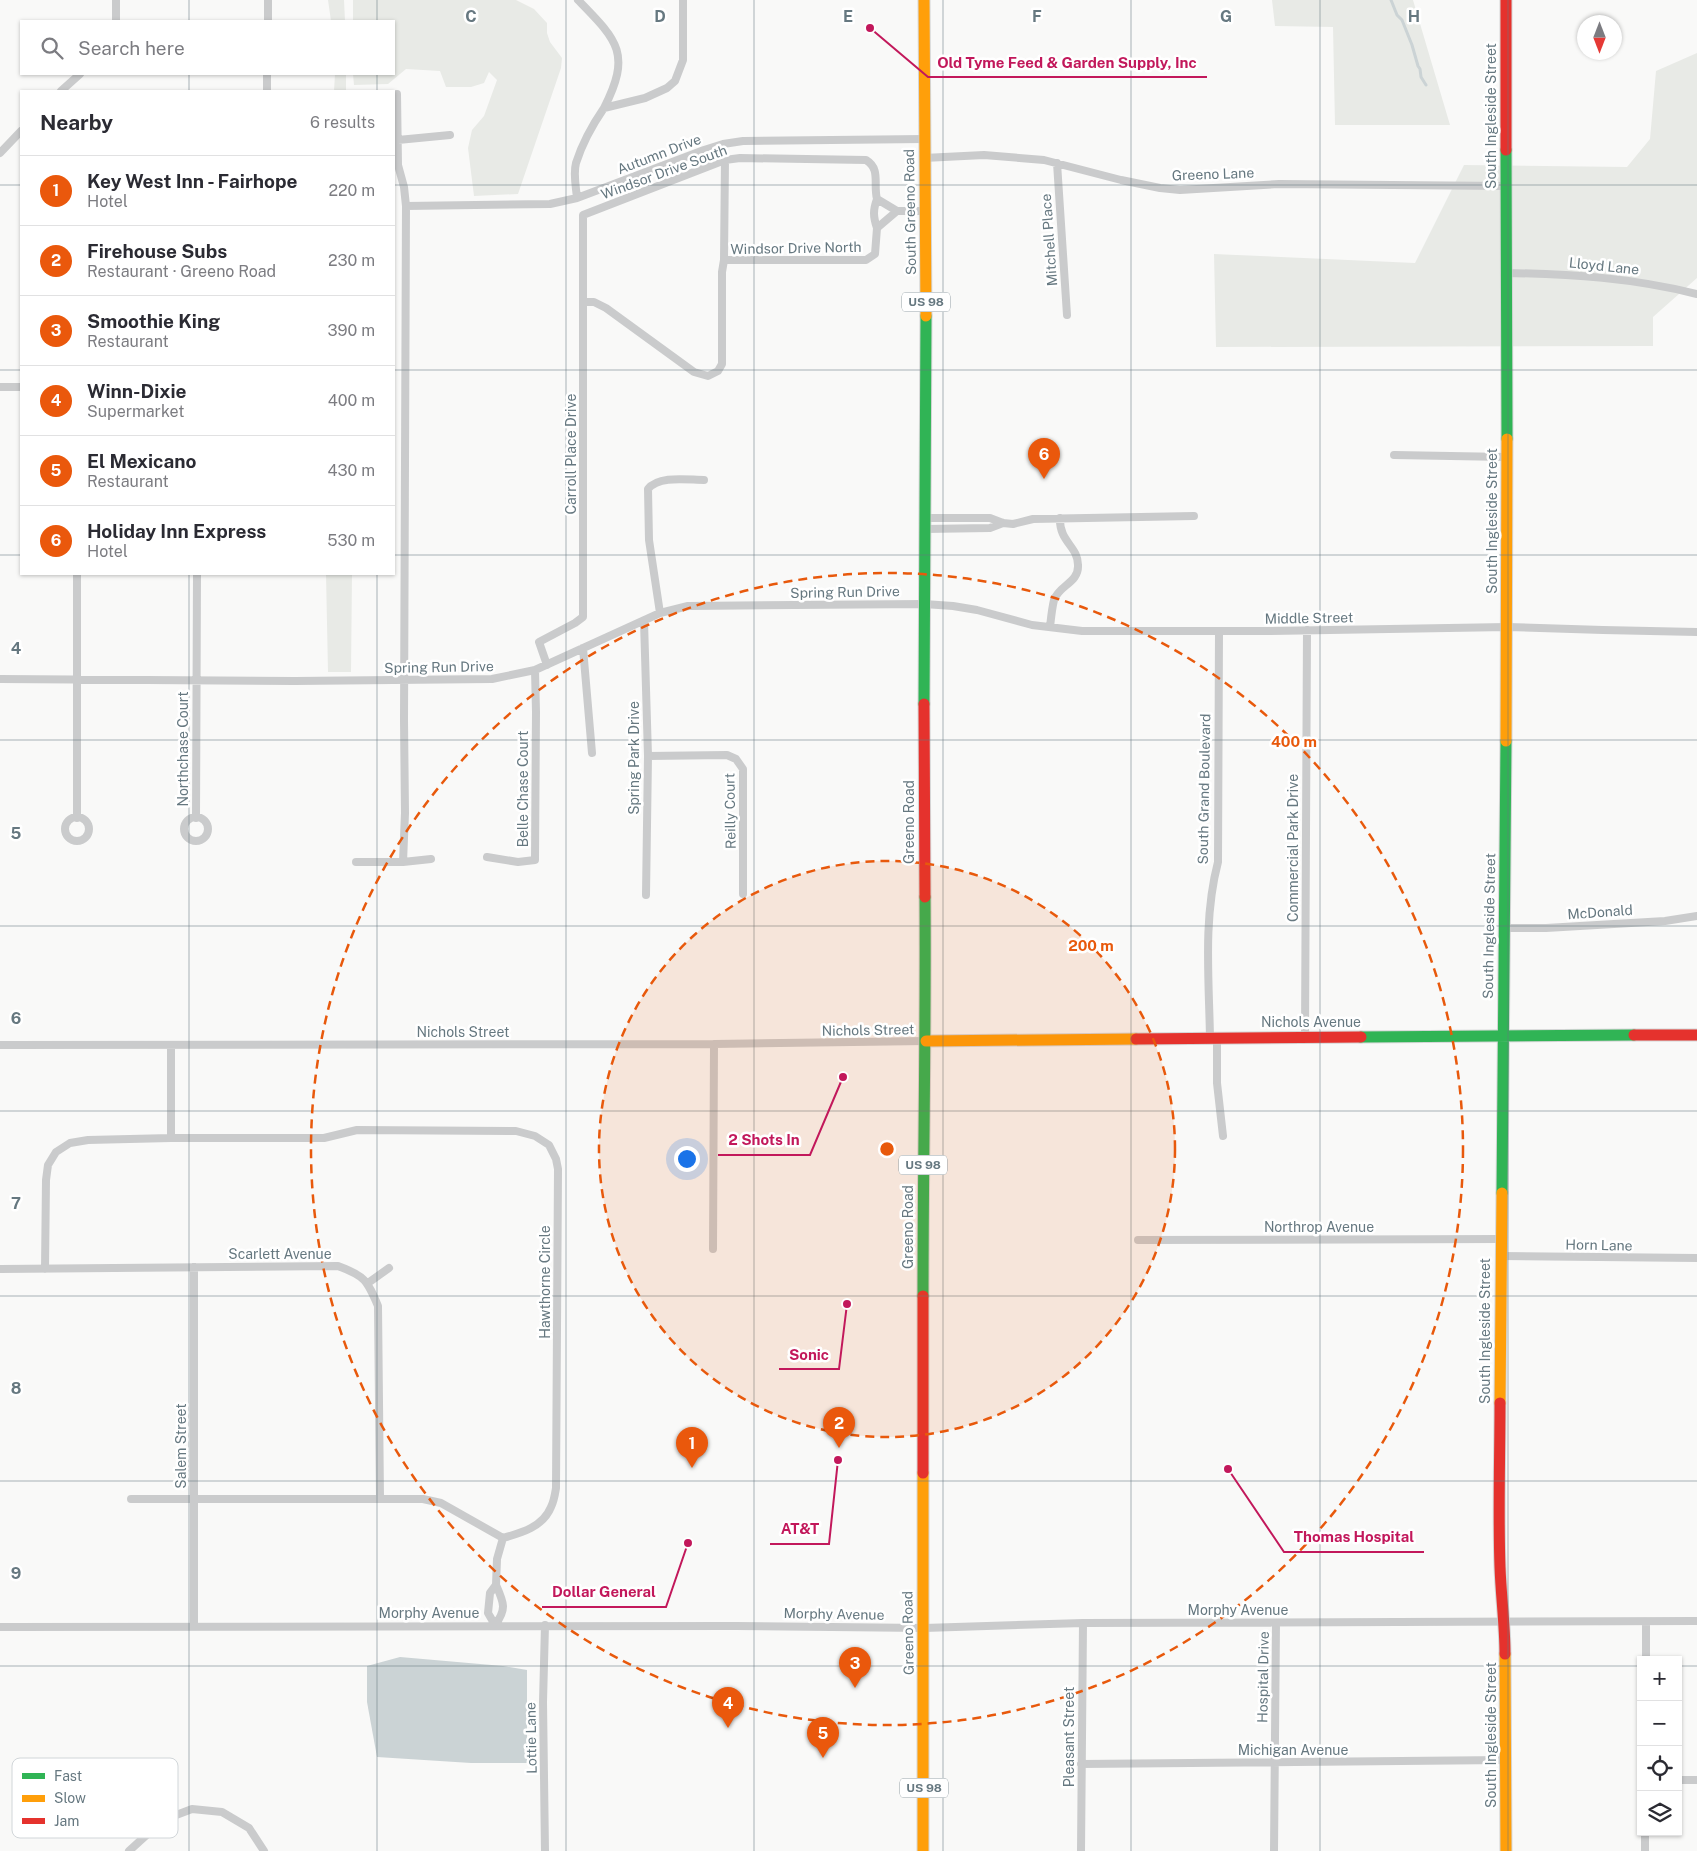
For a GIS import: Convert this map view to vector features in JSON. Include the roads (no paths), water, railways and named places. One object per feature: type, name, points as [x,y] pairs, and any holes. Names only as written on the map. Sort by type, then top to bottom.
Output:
[{"type":"street","points":[[116,0],[116,20]]},
{"type":"street","points":[[268,0],[268,20]]},
{"type":"street","points":[[577,198],[574,174],[576,164],[594,123],[604,108],[616,82],[619,60],[613,41],[607,31],[578,0]]},
{"type":"street","points":[[604,108],[646,98],[667,88],[676,81],[683,60],[683,0]]},
{"type":"street","name":"South Greeno Road","points":[[924,0],[926,327],[924,604]]},
{"type":"street","name":"South Ingleside Street","points":[[1506,0],[1508,626],[1499,1538],[1501,1606],[1505,1637],[1506,1851]]},
{"type":"street","points":[[62,90],[79,75]]},
{"type":"street","points":[[267,75],[267,90]]},
{"type":"street","points":[[396,94],[398,140],[396,165],[404,187],[406,206],[405,813],[403,862]]},
{"type":"street","points":[[0,152],[20,132]]},
{"type":"street","points":[[398,140],[450,135]]},
{"type":"street","name":"Autumn Drive","points":[[406,206],[550,204],[577,198],[723,144],[743,141],[924,139]]},
{"type":"street","name":"Greeno Lane","points":[[924,158],[1004,156],[1057,163],[1121,180],[1180,190],[1279,184],[1506,186]]},
{"type":"street","name":"Windsor Drive South","points":[[583,215],[725,160],[740,158],[866,160],[872,163],[876,170],[877,199],[873,209],[873,218],[877,228]]},
{"type":"street","points":[[724,260],[725,160]]},
{"type":"street","name":"Mitchell Place","points":[[1057,163],[1067,315]]},
{"type":"street","points":[[877,199],[898,211],[925,211]]},
{"type":"street","name":"Windsor Drive North","points":[[583,302],[594,302],[606,308],[694,372],[708,376],[718,371],[722,364],[722,272],[724,260],[866,260],[875,254],[877,228],[898,211]]},
{"type":"street","name":"Carroll Place Drive","points":[[547,665],[539,642],[575,624],[583,617],[583,215]]},
{"type":"street","name":"Lloyd Lane","points":[[1506,272],[1616,278],[1697,294]]},
{"type":"street","points":[[0,387],[20,387]]},
{"type":"street","points":[[1394,455],[1508,457]]},
{"type":"street","points":[[660,613],[649,540],[648,489],[653,483],[663,480],[704,480]]},
{"type":"street","points":[[925,523],[990,528],[1002,522],[1013,524],[1033,519],[1194,516]]},
{"type":"street","points":[[1050,627],[1054,599],[1077,575],[1078,564],[1075,553],[1061,533],[1060,518]]},
{"type":"street","points":[[77,818],[78,575]]},
{"type":"street","name":"Northchase Court","points":[[196,818],[195,680],[197,575]]},
{"type":"street","name":"Spring Run Drive","points":[[0,679],[492,679],[535,670],[660,613],[688,606],[924,604]]},
{"type":"street","name":"Middle Street","points":[[924,604],[984,611],[1032,625],[1082,631],[1307,630],[1508,626],[1697,632]]},
{"type":"street","name":"Greeno Road","points":[[923,1851],[923,1223],[926,1041],[924,604]]},
{"type":"street","name":"Spring Park Drive","points":[[644,621],[648,756],[646,895]]},
{"type":"street","name":"Commercial Park Drive","points":[[1305,1037],[1307,630]]},
{"type":"street","name":"South Grand Boulevard","points":[[1219,631],[1218,862],[1212,884],[1209,907],[1213,1038],[1223,1136]]},
{"type":"street","points":[[583,648],[592,753]]},
{"type":"street","name":"Belle Chase Court","points":[[487,856],[518,862],[535,860],[535,670]]},
{"type":"street","name":"Reilly Court","points":[[648,756],[727,755],[736,759],[743,769],[743,894]]},
{"type":"street","points":[[356,862],[403,862],[431,859]]},
{"type":"street","name":"McDonald","points":[[1504,928],[1546,928],[1665,921],[1697,916]]},
{"type":"street","name":"Nichols Avenue","points":[[926,1041],[1697,1035]]},
{"type":"street","name":"Nichols Street","points":[[0,1045],[714,1044],[926,1041]]},
{"type":"street","points":[[713,1249],[714,1044]]},
{"type":"street","points":[[171,1045],[171,1138]]},
{"type":"street","name":"Hawthorne Circle","points":[[45,1268],[46,1180],[48,1165],[56,1152],[70,1143],[88,1140],[171,1138],[324,1138],[357,1130],[516,1131],[535,1136],[548,1145],[556,1159],[558,1169],[556,1488],[551,1509],[537,1525],[519,1534],[503,1538]]},
{"type":"street","name":"Northrop Avenue","points":[[1138,1240],[1501,1239]]},
{"type":"street","name":"Horn Lane","points":[[1501,1256],[1697,1258]]},
{"type":"street","name":"Scarlett Avenue","points":[[0,1269],[338,1266],[355,1273],[368,1283]]},
{"type":"street","name":"Salem Street","points":[[194,1267],[194,1626]]},
{"type":"street","points":[[380,1498],[378,1306],[368,1283],[390,1268]]},
{"type":"street","points":[[131,1500],[380,1498],[423,1499],[441,1502],[503,1538],[497,1559],[496,1585],[503,1600],[503,1615],[495,1625],[488,1613],[490,1593],[496,1585]]},
{"type":"street","name":"Morphy Avenue","points":[[0,1626],[545,1625],[924,1628],[1083,1623],[1697,1621]]},
{"type":"street","points":[[1646,1622],[1646,1656]]},
{"type":"street","name":"Pleasant Street","points":[[1081,1851],[1083,1623]]},
{"type":"street","name":"Hospital Drive","points":[[1274,1851],[1276,1623]]},
{"type":"street","name":"Lottie Lane","points":[[545,1625],[543,1702],[545,1851]]},
{"type":"street","name":"Michigan Avenue","points":[[1081,1764],[1506,1760]]},
{"type":"street","points":[[1682,1780],[1697,1780]]},
{"type":"street","points":[[178,1814],[192,1809],[222,1812],[249,1828],[264,1851]]},
{"type":"street","points":[[1645,1836],[1645,1851]]},
{"type":"street","points":[[129,1851],[143,1838]]},
{"type":"waterway","points":[[1391,0],[1397,15],[1402,20],[1412,45],[1421,77],[1426,85]]},
{"type":"place","name":"Old Tyme Feed & Garden Supply, Inc","points":[[870,28]]},
{"type":"place","name":"Holiday Inn Express","points":[[1044,479]]},
{"type":"place","name":"2 Shots In","points":[[843,1077]]},
{"type":"place","name":"Sonic","points":[[847,1304]]},
{"type":"place","name":"Firehouse Subs","points":[[839,1448]]},
{"type":"place","name":"AT&T","points":[[838,1460]]},
{"type":"place","name":"Key West Inn - Fairhope","points":[[692,1468]]},
{"type":"place","name":"Thomas Hospital","points":[[1228,1469]]},
{"type":"place","name":"Dollar General","points":[[688,1543]]},
{"type":"place","name":"Smoothie King","points":[[855,1688]]},
{"type":"place","name":"Winn-Dixie","points":[[728,1728]]},
{"type":"place","name":"El Mexicano","points":[[823,1758]]}]
